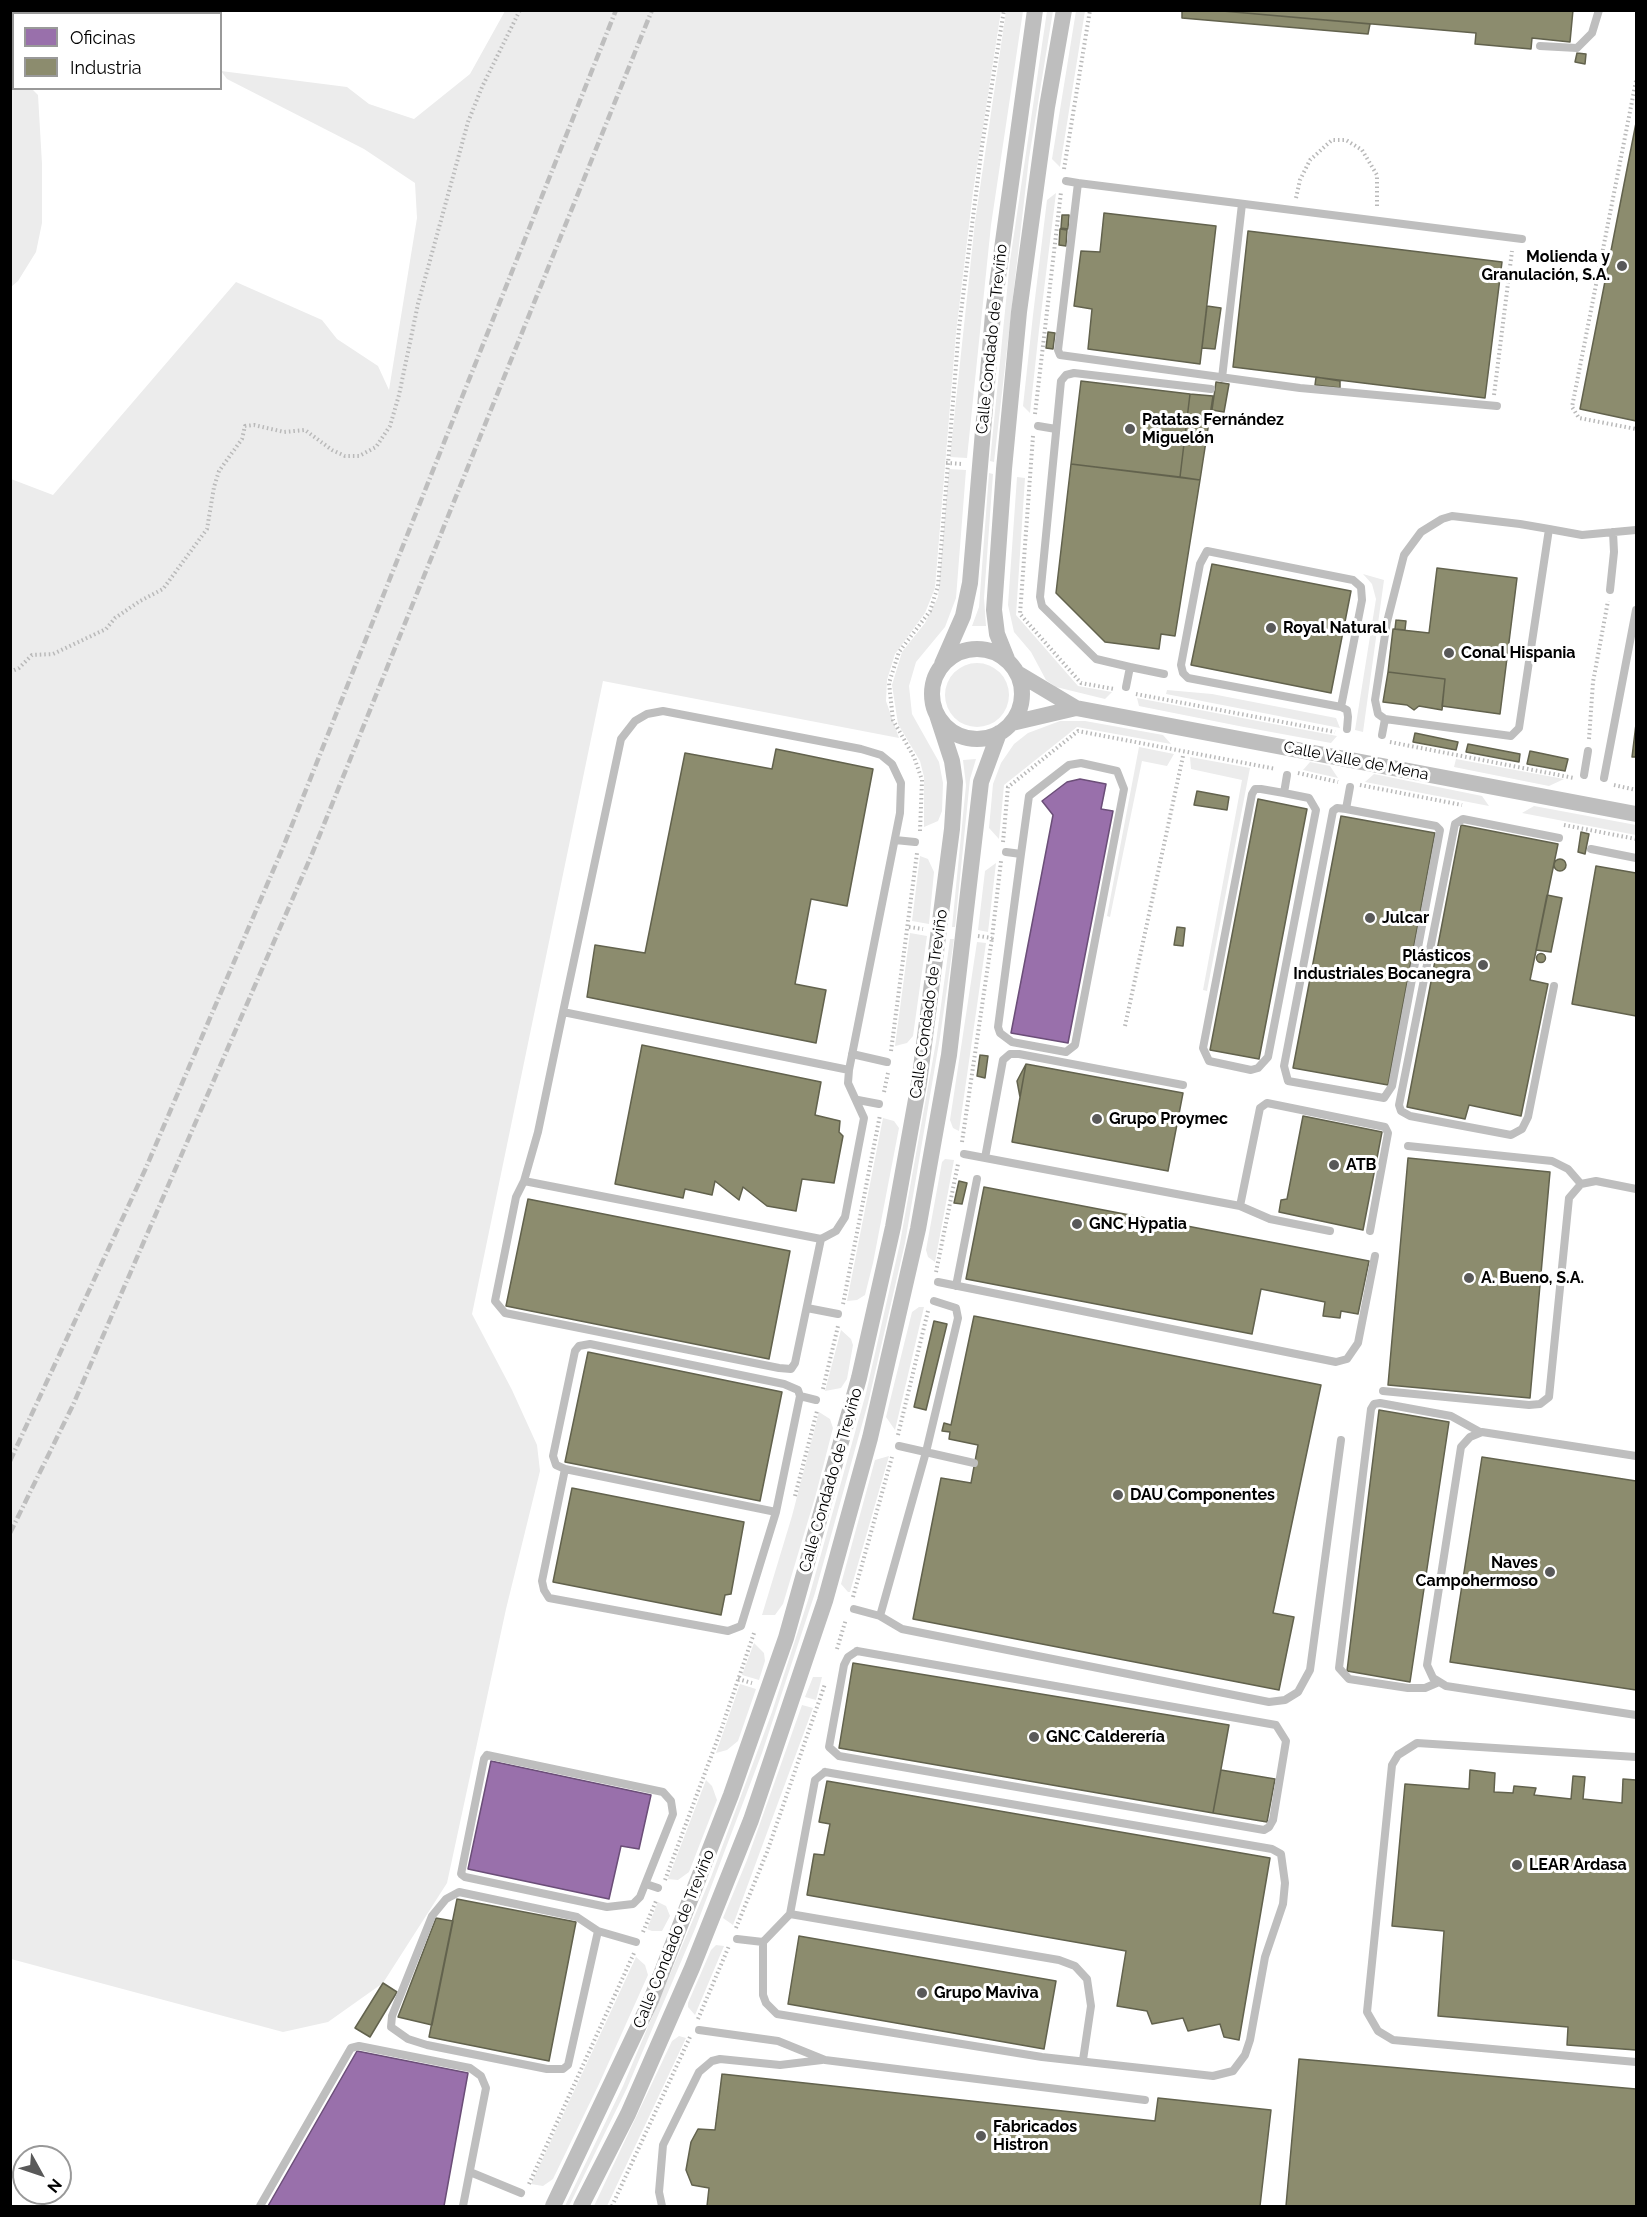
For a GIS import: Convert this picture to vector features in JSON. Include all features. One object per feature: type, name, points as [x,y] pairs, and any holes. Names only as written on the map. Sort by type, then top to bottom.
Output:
[{"type":"street","name":"Calle Condado de Treviño","points":[[942,664],[963,616],[970,583],[993,314],[1035,10]]},
{"type":"street","name":"Calle Condado de Treviño","points":[[1007,659],[997,634],[994,610],[1008,423],[1018,312],[1045,118],[1064,10]]},
{"type":"street","points":[[981,648],[995,651],[1007,659],[1019,674],[1022,700],[1006,728],[979,739],[958,735],[946,727],[937,715],[932,689],[942,664],[953,655],[967,649],[981,648]]},
{"type":"street","name":"Calle Valle de Mena","points":[[1019,674],[1076,708],[1636,814]]},
{"type":"street","name":"Calle Valle de Mena","points":[[1006,728],[1076,708]]},
{"type":"street","name":"Calle Condado de Treviño","points":[[554,2206],[651,2000],[727,1806],[786,1638],[859,1378],[893,1227],[919,1083],[952,829],[955,782],[952,761],[937,715]]},
{"type":"street","name":"Calle Condado de Treviño","points":[[581,2206],[628,2114],[689,1974],[751,1820],[825,1601],[870,1438],[918,1229],[949,1055],[981,782],[1006,728]]},
{"type":"lane","points":[[1540,46],[1576,48],[1592,33],[1599,10]]},
{"type":"lane","points":[[1066,181],[1518,238]]},
{"type":"lane","points":[[1078,183],[1058,350],[1060,355],[1300,388],[1495,406]]},
{"type":"lane","points":[[1222,378],[1242,204]]},
{"type":"lane","points":[[1164,674],[1096,659],[1042,606],[1040,597],[1061,381],[1066,375],[1074,373],[1211,389]]},
{"type":"lane","points":[[1038,426],[1056,429]]},
{"type":"lane","points":[[1549,529],[1520,728],[1511,736],[1385,719],[1375,709],[1375,700],[1387,622],[1404,555],[1421,532],[1442,519],[1452,516],[1549,529],[1582,535],[1636,530]]},
{"type":"lane","points":[[1610,590],[1614,552],[1613,532]]},
{"type":"lane","points":[[1341,707],[1362,600],[1360,586],[1353,580],[1207,550],[1200,564],[1181,665],[1184,673],[1188,678],[1341,707],[1347,710],[1346,731]]},
{"type":"lane","points":[[1603,781],[1636,610]]},
{"type":"lane","points":[[1126,687],[1130,667]]},
{"type":"lane","points":[[524,1181],[821,1239],[837,1231],[845,1217],[864,1118],[858,1100],[848,1083],[849,1070],[895,840],[901,783],[892,764],[881,755],[663,711],[647,714],[635,721],[621,739],[538,1132],[524,1181],[516,1197],[495,1301],[505,1313],[791,1369],[795,1363],[821,1239]]},
{"type":"lane","points":[[1381,738],[1385,719]]},
{"type":"lane","points":[[1583,777],[1588,751]]},
{"type":"lane","points":[[1082,763],[1117,771],[1124,789],[1075,1045],[1066,1052],[1012,1042],[1000,1033],[998,1027],[1021,854],[1029,796],[1069,765],[1082,763]]},
{"type":"lane","points":[[1284,793],[1287,775]]},
{"type":"lane","points":[[1346,809],[1350,787]]},
{"type":"lane","points":[[1256,789],[1284,793],[1309,798],[1316,810],[1268,1057],[1258,1068],[1251,1070],[1209,1061],[1203,1048],[1252,794],[1256,789]]},
{"type":"lane","points":[[1337,808],[1346,809],[1436,826],[1440,830],[1392,1086],[1384,1098],[1287,1081],[1284,1066],[1333,811],[1337,808]]},
{"type":"lane","points":[[1554,986],[1528,1117],[1522,1129],[1511,1135],[1410,1116],[1401,1111],[1399,1105],[1455,824],[1463,819],[1503,822],[1559,838]]},
{"type":"lane","points":[[895,840],[915,842]]},
{"type":"lane","points":[[1591,849],[1636,858]]},
{"type":"lane","points":[[1006,852],[1021,854]]},
{"type":"lane","points":[[563,1012],[849,1070]]},
{"type":"lane","points":[[985,1158],[1003,1060],[1010,1054],[1018,1053],[1183,1085]]},
{"type":"lane","points":[[852,1054],[887,1062]]},
{"type":"lane","points":[[858,1100],[879,1104]]},
{"type":"lane","points":[[1240,1206],[1260,1108],[1267,1103],[1385,1128],[1388,1133],[1370,1231]]},
{"type":"lane","points":[[1408,1146],[1552,1161],[1569,1169],[1581,1184]]},
{"type":"lane","points":[[964,1154],[1240,1206],[1270,1219],[1330,1231]]},
{"type":"lane","points":[[957,1286],[977,1179]]},
{"type":"lane","points":[[1383,1391],[1529,1405],[1540,1404],[1549,1397],[1569,1198],[1581,1184],[1596,1181],[1636,1189]]},
{"type":"lane","points":[[936,1282],[1336,1362],[1347,1359],[1358,1344],[1375,1256]]},
{"type":"lane","points":[[880,1616],[926,1452],[958,1318],[956,1308],[934,1301]]},
{"type":"lane","points":[[807,1308],[838,1314]]},
{"type":"lane","points":[[741,1626],[776,1512],[800,1396],[798,1390],[784,1384],[590,1344],[579,1346],[575,1351],[553,1455],[556,1465],[565,1469],[776,1512]]},
{"type":"lane","points":[[800,1396],[816,1400]]},
{"type":"lane","points":[[1439,1682],[1425,1688],[1408,1688],[1349,1679],[1339,1668],[1371,1409],[1374,1404],[1380,1403],[1451,1416],[1480,1432],[1636,1456]]},
{"type":"lane","points":[[1480,1432],[1470,1437],[1461,1447],[1427,1665],[1433,1678],[1446,1686],[1636,1715]]},
{"type":"lane","points":[[852,1608],[880,1616],[902,1629],[1269,1702],[1286,1700],[1298,1692],[1310,1670],[1341,1440]]},
{"type":"lane","points":[[899,1446],[974,1463]]},
{"type":"lane","points":[[565,1469],[542,1581],[549,1598],[716,1630],[728,1631],[741,1626],[752,1628]]},
{"type":"lane","points":[[857,1651],[1276,1725],[1286,1741],[1273,1821],[1264,1830],[839,1756],[829,1748],[841,1664],[857,1651]]},
{"type":"lane","points":[[1636,1757],[1418,1743],[1398,1755],[1392,1765],[1367,2012],[1378,2031],[1393,2040],[1636,2062]]},
{"type":"lane","points":[[492,1755],[663,1792],[671,1801],[673,1814],[645,1884],[640,1897],[633,1904],[607,1907],[465,1877],[460,1869],[484,1759],[492,1755]]},
{"type":"lane","points":[[825,1772],[1272,1849],[1281,1854],[1285,1882],[1283,1904],[1265,1957],[1251,2040],[1245,2055],[1233,2071],[1214,2076],[1042,2057],[777,2014],[766,2003],[763,1995],[764,1942],[790,1914],[815,1780],[825,1772]]},
{"type":"lane","points":[[645,1884],[658,1888]]},
{"type":"lane","points":[[598,1931],[568,2065],[563,2069],[547,2069],[427,2045],[408,2039],[391,2026],[392,2016],[432,1916],[446,1899],[459,1892],[577,1917],[598,1931],[636,1942]]},
{"type":"lane","points":[[790,1914],[1059,1960],[1075,1966],[1087,1979],[1091,2006],[1083,2060]]},
{"type":"lane","points":[[736,1939],[764,1942]]},
{"type":"lane","points":[[695,2031],[778,2042],[825,2060]]},
{"type":"lane","points":[[260,2206],[351,2048],[356,2046],[470,2068],[481,2076],[486,2088],[463,2206]]},
{"type":"lane","points":[[662,2206],[659,2192],[663,2145],[699,2072],[712,2061],[720,2059],[780,2065],[825,2060],[1145,2100]]},
{"type":"lane","points":[[470,2172],[521,2193]]},
{"type":"path","points":[[10,672],[19,668],[32,655],[52,654],[106,629],[115,618],[163,589],[207,529],[219,471],[242,439],[244,426],[254,424],[284,432],[305,430],[332,450],[345,456],[359,456],[376,447],[390,426],[399,395],[418,304],[468,122],[482,87],[520,10]]},
{"type":"path","points":[[946,463],[965,275],[1004,10]]},
{"type":"path","points":[[1636,81],[1572,407],[1579,418],[1636,429]]},
{"type":"path","points":[[1294,210],[1300,180],[1310,160],[1332,140],[1346,140],[1355,143],[1362,150],[1377,174],[1376,221]]},
{"type":"path","points":[[1495,406],[1518,238]]},
{"type":"path","points":[[1030,471],[1020,614],[1081,683],[1346,731]]},
{"type":"path","points":[[1588,751],[1593,682],[1610,590]]},
{"type":"path","points":[[1381,738],[1583,777]]},
{"type":"path","points":[[1125,1026],[1183,756]]},
{"type":"path","points":[[1603,781],[1636,790]]},
{"type":"path","points":[[936,1282],[960,1153],[992,938]]},
{"type":"path","points":[[837,1650],[852,1608]]},
{"type":"path","points":[[612,2206],[695,2031],[767,1851],[827,1678]]},
{"type":"shaded area","points":[[505,11],[1001,11],[973,192],[956,333],[935,588],[925,613],[895,654],[887,680],[886,701],[899,738],[603,681],[472,1314],[512,1390],[537,1445],[540,1471],[506,1609],[447,1883],[383,1983],[328,2022],[283,2032],[11,1959],[11,479],[53,495],[236,282],[322,320],[337,339],[378,366],[389,390],[417,218],[415,183],[364,149],[227,79],[222,71],[347,87],[369,104],[414,119],[470,74]]},
{"type":"shaded area","points":[[1006,11],[1023,11],[991,225],[967,458],[950,457],[975,222]]},
{"type":"shaded area","points":[[1047,11],[1053,11],[1029,158],[994,462],[990,461],[1010,261]]},
{"type":"shaded area","points":[[1076,11],[1085,11],[1060,167],[1052,159]]},
{"type":"shaded area","points":[[10,72],[12,73],[12,90],[33,90],[38,95],[42,164],[42,223],[36,252],[18,281],[11,287]]},
{"type":"shaded area","points":[[1056,193],[1030,413],[1023,406],[1033,315],[1047,200]]},
{"type":"shaded area","points":[[949,469],[966,470],[956,598],[945,627],[916,662],[909,686],[912,714],[939,762],[943,783],[942,811],[938,821],[924,827],[924,777],[920,761],[898,724],[892,685],[902,652],[925,623],[938,597]]},
{"type":"shaded area","points":[[989,473],[993,474],[984,598],[986,626],[972,626],[979,607]]},
{"type":"shaded area","points":[[1017,477],[1025,478],[1016,615],[1078,686],[1112,692],[1105,699],[1056,687],[1046,680],[1031,652],[1014,632],[1008,605]]},
{"type":"shaded area","points":[[1363,574],[1384,580],[1363,732],[1355,730],[1376,599],[1372,584]]},
{"type":"shaded area","points":[[977,663],[989,665],[1000,672],[1007,683],[1009,695],[1007,707],[1000,718],[989,725],[977,727],[965,725],[954,718],[947,707],[945,695],[947,683],[954,672],[965,665]]},
{"type":"shaded area","points":[[1167,690],[1212,694],[1336,718],[1340,728],[1166,694]]},
{"type":"shaded area","points":[[1137,698],[1337,736],[1331,743],[1244,727],[1139,706]]},
{"type":"shaded area","points":[[1060,721],[1085,721],[1163,735],[1171,744],[1077,727],[1004,785],[999,839],[989,828],[993,784],[1001,763],[1014,744],[1028,733]]},
{"type":"shaded area","points":[[1139,747],[1174,754],[1167,766],[1142,761],[1110,917],[1107,916]]},
{"type":"shaded area","points":[[1190,757],[1250,768],[1207,991],[1203,990],[1242,780],[1191,769]]},
{"type":"shaded area","points":[[976,759],[970,779],[955,927],[952,927],[966,785],[963,760]]},
{"type":"shaded area","points":[[1456,759],[1564,779],[1549,786],[1454,767]]},
{"type":"shaded area","points":[[1310,762],[1330,766],[1338,778],[1303,770]]},
{"type":"shaded area","points":[[1374,774],[1482,796],[1489,806],[1365,782]]},
{"type":"shaded area","points":[[1534,806],[1636,825],[1636,835],[1522,813]]},
{"type":"shaded area","points":[[920,856],[928,859],[934,872],[929,924],[912,921]]},
{"type":"shaded area","points":[[996,863],[988,932],[978,930],[985,871]]},
{"type":"shaded area","points":[[910,933],[927,936],[913,1036],[907,1043],[895,1046]]},
{"type":"shaded area","points":[[950,939],[954,939],[940,1037],[905,1243],[868,1403],[815,1593],[762,1753],[695,1929],[627,2088],[569,2206],[565,2206],[623,2086],[711,1877],[772,1712],[809,1597],[866,1393],[900,1243],[936,1042]]},
{"type":"shaded area","points":[[977,942],[986,943],[959,1131],[953,1128],[950,1120]]},
{"type":"shaded area","points":[[883,1118],[894,1121],[899,1128],[873,1263],[865,1295],[857,1300],[847,1301]]},
{"type":"shaded area","points":[[945,1159],[954,1160],[935,1262],[928,1257],[926,1250],[942,1162]]},
{"type":"shaded area","points":[[919,1307],[924,1307],[895,1430],[886,1417],[912,1312]]},
{"type":"shaded area","points":[[841,1330],[851,1339],[853,1345],[847,1379],[841,1388],[825,1391]]},
{"type":"shaded area","points":[[819,1412],[830,1419],[833,1428],[816,1494],[783,1604],[775,1615],[762,1615],[792,1516]]},
{"type":"shaded area","points":[[889,1456],[850,1592],[848,1592],[841,1584],[875,1460]]},
{"type":"shaded area","points":[[754,1643],[764,1653],[765,1661],[759,1680],[742,1675]]},
{"type":"shaded area","points":[[813,1677],[822,1677],[816,1700],[805,1697]]},
{"type":"shaded area","points":[[740,1684],[756,1689],[738,1741],[727,1750],[716,1753]]},
{"type":"shaded area","points":[[802,1705],[813,1708],[733,1925],[723,1918],[747,1860]]},
{"type":"shaded area","points":[[706,1780],[712,1786],[717,1800],[689,1872],[678,1880],[668,1879]]},
{"type":"shaded area","points":[[658,1902],[666,1906],[670,1916],[662,1931],[652,1931],[647,1929]]},
{"type":"shaded area","points":[[716,1945],[724,1946],[695,2015],[688,2007],[688,2003],[711,1950]]},
{"type":"shaded area","points":[[636,1957],[645,1965],[648,1975],[599,2084],[553,2179],[543,2186],[531,2184]]},
{"type":"shaded area","points":[[679,2036],[686,2038],[607,2206],[594,2206],[672,2041]]},
{"type":"building: Oficinas","points":[[1080,779],[1106,784],[1101,809],[1113,811],[1068,1043],[1011,1033],[1053,815],[1042,801],[1067,782]]},
{"type":"building: Oficinas","points":[[491,1761],[651,1795],[639,1849],[621,1846],[609,1899],[468,1869]]},
{"type":"building: Oficinas","points":[[357,2051],[468,2073],[444,2206],[268,2206]]},
{"type":"building: Industria","points":[[1182,10],[1211,10],[1370,24],[1368,34],[1182,18]]},
{"type":"building: Industria","points":[[1211,10],[1573,10],[1570,42],[1532,38],[1531,49],[1475,44],[1476,33]]},
{"type":"building: Industria","points":[[1577,53],[1586,54],[1585,64],[1575,62]]},
{"type":"building: Industria","name":"Molienda y Granulación, S.A.","points":[[1636,123],[1636,421],[1580,409]]},
{"type":"building: Industria","points":[[1104,213],[1216,226],[1200,364],[1088,349],[1092,309],[1074,306],[1081,251],[1100,252]]},
{"type":"building: Industria","points":[[1062,215],[1069,215],[1068,229],[1061,228]]},
{"type":"building: Industria","points":[[1060,229],[1067,230],[1066,246],[1059,245]]},
{"type":"building: Industria","points":[[1248,231],[1502,262],[1485,398],[1233,367]]},
{"type":"building: Industria","points":[[1207,306],[1221,308],[1215,349],[1202,348]]},
{"type":"building: Industria","points":[[1048,332],[1055,333],[1053,349],[1046,348]]},
{"type":"building: Industria","points":[[1316,377],[1340,381],[1340,388],[1315,385]]},
{"type":"building: Industria","name":"Patatas Fernández Miguelón","points":[[1081,381],[1190,394],[1180,477],[1071,464]]},
{"type":"building: Industria","points":[[1216,382],[1229,384],[1224,412],[1212,410]]},
{"type":"building: Industria","points":[[1190,394],[1213,396],[1200,480],[1180,477]]},
{"type":"building: Industria","points":[[1071,464],[1200,480],[1175,636],[1161,634],[1159,649],[1105,642],[1056,593]]},
{"type":"building: Industria","name":"Royal Natural","points":[[1212,564],[1351,591],[1331,693],[1191,665]]},
{"type":"building: Industria","name":"Conal Hispania","points":[[1437,568],[1517,578],[1500,714],[1442,706],[1445,679],[1388,672],[1393,629],[1429,633]]},
{"type":"building: Industria","points":[[1396,620],[1406,621],[1405,630],[1395,629]]},
{"type":"building: Industria","points":[[1388,672],[1445,679],[1442,710],[1419,706],[1414,710],[1407,705],[1383,702]]},
{"type":"building: Industria","points":[[1636,724],[1636,757],[1632,757]]},
{"type":"building: Industria","points":[[1415,733],[1458,742],[1456,750],[1413,742]]},
{"type":"building: Industria","points":[[1468,744],[1520,754],[1519,762],[1466,752]]},
{"type":"building: Industria","points":[[776,749],[873,769],[847,906],[811,899],[795,984],[826,990],[816,1043],[587,997],[595,945],[645,953],[685,753],[772,769]]},
{"type":"building: Industria","points":[[1530,751],[1568,759],[1565,771],[1527,764]]},
{"type":"building: Industria","points":[[1197,791],[1229,797],[1227,810],[1194,805]]},
{"type":"building: Industria","name":"Plásticos Industriales Bocanegra","points":[[1258,799],[1307,809],[1259,1059],[1210,1050]]},
{"type":"building: Industria","name":"Julcar","points":[[1341,816],[1435,833],[1388,1085],[1293,1068]]},
{"type":"building: Industria","name":"Plásticos Industriales Bocanegra","points":[[1461,825],[1558,844],[1530,980],[1548,984],[1521,1116],[1469,1105],[1465,1119],[1407,1107]]},
{"type":"building: Industria","points":[[1581,832],[1589,834],[1585,854],[1578,852]]},
{"type":"building: Industria","points":[[1562,859],[1566,865],[1562,871],[1558,871],[1554,863]]},
{"type":"building: Industria","points":[[1596,866],[1636,873],[1636,1016],[1572,1004]]},
{"type":"building: Industria","points":[[1547,895],[1562,898],[1551,952],[1536,950]]},
{"type":"building: Industria","points":[[1177,927],[1185,928],[1183,946],[1174,945]]},
{"type":"building: Industria","points":[[1541,953],[1546,958],[1541,963],[1536,958]]},
{"type":"building: Industria","points":[[642,1045],[821,1082],[815,1115],[840,1121],[839,1132],[843,1136],[834,1183],[802,1179],[796,1211],[767,1206],[743,1187],[739,1200],[715,1181],[712,1195],[685,1189],[683,1198],[615,1184]]},
{"type":"building: Industria","points":[[980,1055],[988,1056],[985,1078],[977,1076]]},
{"type":"building: Industria","name":"Grupo Proymec","points":[[1026,1064],[1183,1093],[1168,1171],[1012,1142]]},
{"type":"building: Industria","points":[[1026,1064],[1020,1097],[1017,1081]]},
{"type":"building: Industria","name":"ATB","points":[[1303,1116],[1382,1132],[1363,1230],[1279,1212],[1281,1200],[1287,1199]]},
{"type":"building: Industria","name":"A. Bueno, S.A.","points":[[1408,1158],[1550,1172],[1530,1398],[1388,1385]]},
{"type":"building: Industria","points":[[959,1181],[967,1183],[962,1204],[954,1203]]},
{"type":"building: Industria","name":"GNC Hypatia","points":[[984,1187],[1369,1261],[1358,1314],[1341,1311],[1340,1318],[1323,1316],[1325,1302],[1261,1289],[1252,1334],[966,1279]]},
{"type":"building: Industria","points":[[528,1199],[790,1251],[769,1359],[506,1306]]},
{"type":"building: Industria","name":"DAU Componentes","points":[[974,1316],[1321,1385],[1273,1613],[1294,1617],[1279,1690],[913,1619],[941,1478],[971,1483],[978,1445],[949,1439],[950,1432],[942,1431],[944,1423],[951,1425]]},
{"type":"building: Industria","points":[[934,1321],[947,1324],[926,1410],[914,1407]]},
{"type":"building: Industria","points":[[588,1352],[782,1392],[760,1501],[565,1462]]},
{"type":"building: Industria","points":[[1379,1410],[1449,1422],[1410,1682],[1347,1671]]},
{"type":"building: Industria","name":"Naves Campohermoso","points":[[1482,1457],[1636,1481],[1636,1690],[1450,1662]]},
{"type":"building: Industria","points":[[572,1488],[744,1522],[731,1594],[725,1595],[721,1615],[553,1582]]},
{"type":"building: Industria","name":"GNC Calderería","points":[[853,1663],[1229,1725],[1213,1813],[839,1748]]},
{"type":"building: Industria","points":[[1221,1770],[1275,1779],[1267,1822],[1213,1813]]},
{"type":"building: Industria","name":"LEAR Ardasa","points":[[1470,1770],[1495,1773],[1494,1792],[1513,1793],[1514,1786],[1536,1788],[1534,1795],[1571,1799],[1573,1776],[1585,1777],[1583,1799],[1622,1803],[1623,1779],[1636,1780],[1636,2050],[1567,2045],[1568,2027],[1438,2016],[1444,1931],[1392,1926],[1405,1784],[1469,1789]]},
{"type":"building: Industria","points":[[827,1781],[1270,1858],[1239,2040],[1224,2037],[1220,2024],[1188,2031],[1183,2018],[1152,2024],[1147,2011],[1117,2006],[1126,1951],[807,1895],[814,1854],[824,1855],[830,1824],[819,1822]]},
{"type":"building: Industria","points":[[457,1899],[576,1922],[549,2061],[429,2037]]},
{"type":"building: Industria","points":[[436,1918],[453,1921],[432,2025],[398,2017]]},
{"type":"building: Industria","name":"Grupo Maviva","points":[[799,1936],[1056,1981],[1044,2049],[788,2004]]},
{"type":"building: Industria","points":[[383,1983],[397,1992],[370,2037],[355,2028]]},
{"type":"building: Industria","points":[[1299,2059],[1636,2089],[1636,2206],[1286,2206]]},
{"type":"building: Industria","name":"Fabricados Histron","points":[[722,2074],[1155,2121],[1158,2098],[1271,2110],[1260,2206],[707,2206],[709,2188],[692,2185],[686,2170],[691,2142],[698,2129],[715,2130]]},
{"type":"railway","points":[[10,1461],[145,1170],[284,845],[616,10]]},
{"type":"railway","points":[[10,1533],[73,1405],[312,854],[652,10]]},
{"type":"place","name":"Molienda y Granulación, S.A.","points":[[1622,266]]},
{"type":"place","name":"Patatas Fernández Miguelón","points":[[1130,429]]},
{"type":"place","name":"Royal Natural","points":[[1271,628]]},
{"type":"place","name":"Conal Hispania","points":[[1449,653]]},
{"type":"place","name":"Julcar","points":[[1370,918]]},
{"type":"place","name":"Plásticos Industriales Bocanegra","points":[[1483,965]]},
{"type":"place","name":"Grupo Proymec","points":[[1097,1119]]},
{"type":"place","name":"ATB","points":[[1334,1165]]},
{"type":"place","name":"GNC Hypatia","points":[[1077,1224]]},
{"type":"place","name":"A. Bueno, S.A.","points":[[1469,1278]]},
{"type":"place","name":"DAU Componentes","points":[[1118,1495]]},
{"type":"place","name":"Naves Campohermoso","points":[[1550,1572]]},
{"type":"place","name":"GNC Calderería","points":[[1034,1737]]},
{"type":"place","name":"LEAR Ardasa","points":[[1517,1865]]},
{"type":"place","name":"Grupo Maviva","points":[[922,1993]]},
{"type":"place","name":"Fabricados Histron","points":[[981,2136]]}]
